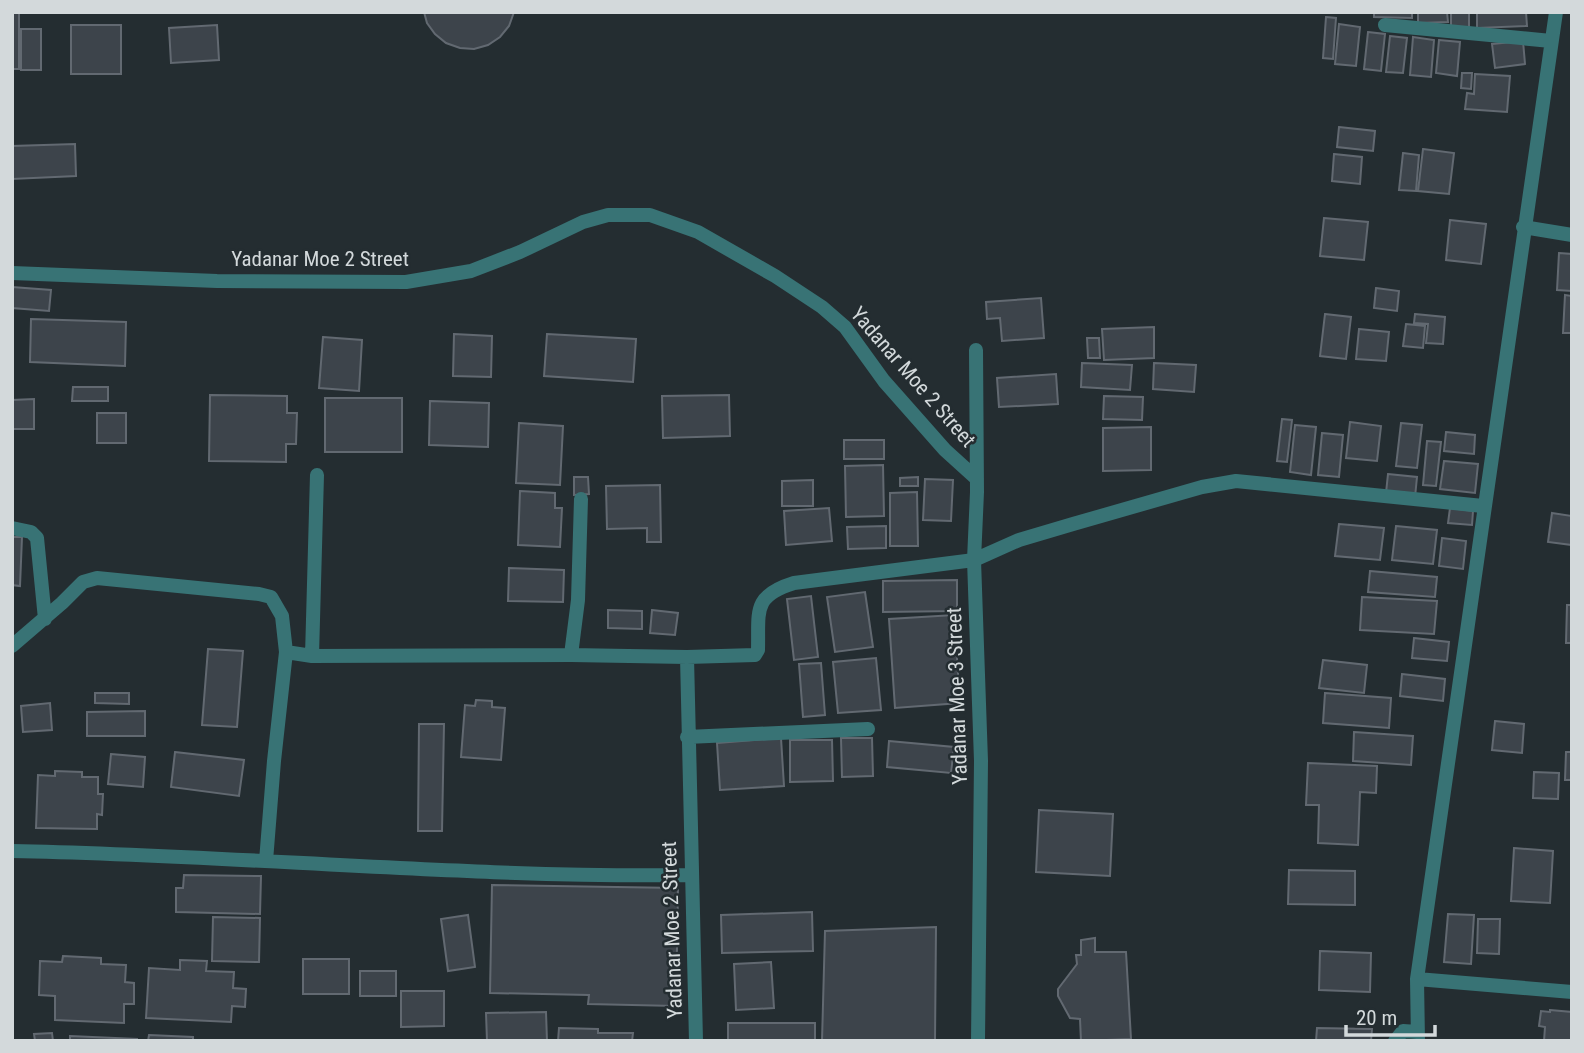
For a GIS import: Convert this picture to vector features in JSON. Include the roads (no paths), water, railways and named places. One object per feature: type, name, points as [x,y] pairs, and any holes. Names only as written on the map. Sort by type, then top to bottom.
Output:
[{"type":"street","points":[[1395,1041],[1403,1031],[1418,1036],[1417,979],[1556,12]]},
{"type":"street","points":[[1385,25],[1551,41]]},
{"type":"street","name":"Yadanar Moe 2 Street","points":[[12,273],[217,281],[406,282],[471,271],[596,218],[608,215],[649,215],[698,232],[775,276],[822,307],[845,327],[884,381],[945,450],[977,480]]},
{"type":"street","points":[[1523,227],[1572,235]]},
{"type":"street","name":"Yadanar Moe 3 Street","points":[[976,350],[977,480],[974,560],[981,761],[978,1041]]},
{"type":"street","points":[[312,656],[317,475]]},
{"type":"street","points":[[286,652],[312,656],[755,655],[758,650],[761,604],[770,592],[780,587],[974,560],[1019,540],[1202,487],[1236,481],[1483,506]]},
{"type":"street","points":[[571,655],[578,600],[582,499]]},
{"type":"street","points":[[12,528],[31,532],[37,538],[44,619]]},
{"type":"street","points":[[12,646],[83,582],[97,578],[271,597],[282,615],[286,652],[266,861]]},
{"type":"street","name":"Yadanar Moe 2 Street","points":[[687,657],[696,1041]]},
{"type":"street","points":[[687,737],[868,729]]},
{"type":"street","points":[[12,851],[130,853],[585,877],[691,875]]},
{"type":"street","points":[[1417,979],[1572,992]]}]
